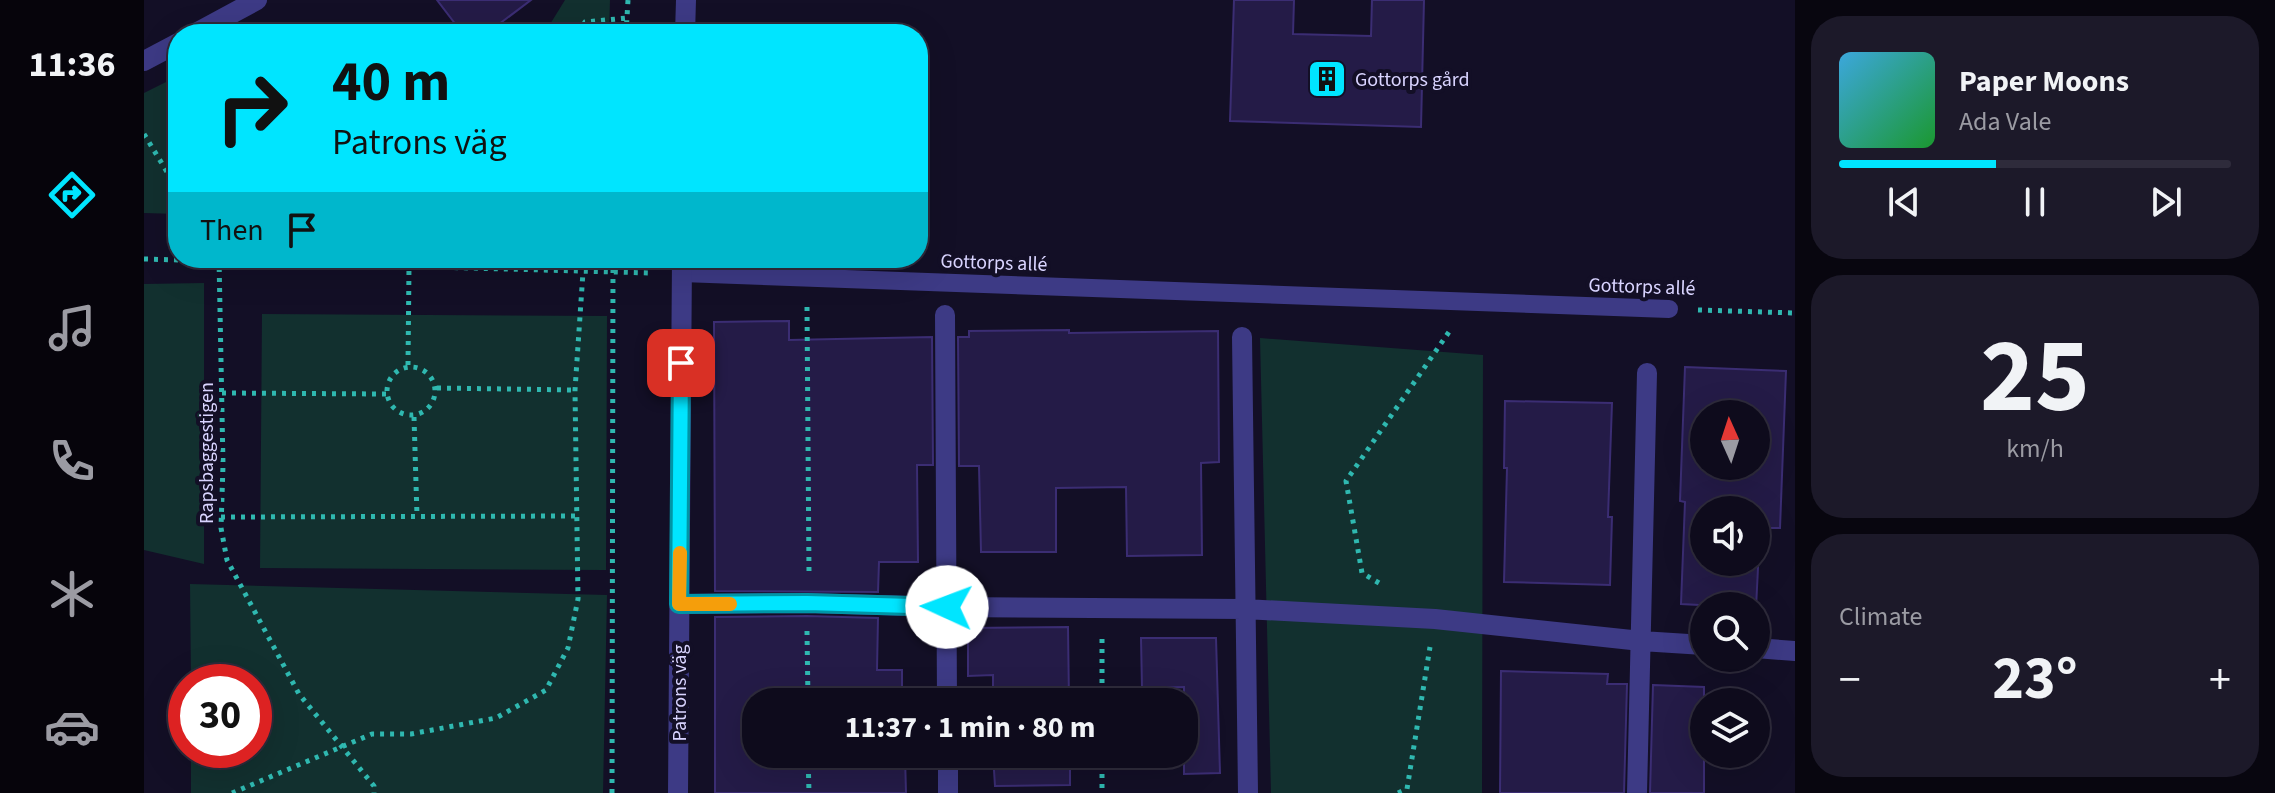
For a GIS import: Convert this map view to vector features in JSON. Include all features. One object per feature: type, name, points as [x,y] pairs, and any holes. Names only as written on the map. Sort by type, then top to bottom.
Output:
[{"type":"street","points":[[213,24],[257,0]]},
{"type":"street","points":[[685,24],[686,0]]},
{"type":"street","points":[[144,61],[168,48]]},
{"type":"street","name":"Patrons väg","points":[[678,793],[682,268]]},
{"type":"street","points":[[945,315],[947,688]]},
{"type":"street","points":[[1242,337],[1248,793]]},
{"type":"street","points":[[1637,793],[1647,373]]},
{"type":"street","points":[[679,604],[1244,609],[1435,619],[1690,644]]},
{"type":"street","points":[[1770,649],[1795,651]]},
{"type":"street","points":[[948,768],[948,793]]},
{"type":"lane","name":"Gottorps allé","points":[[703,268],[807,278],[1669,309]]},
{"type":"path","points":[[627,24],[628,0]]},
{"type":"path","points":[[584,24],[627,18]]},
{"type":"path","points":[[144,134],[168,174]]},
{"type":"path","points":[[144,259],[168,259]]},
{"type":"path","name":"Rapsbaggestigen","points":[[220,268],[221,517],[227,560],[299,694],[374,786],[374,793]]},
{"type":"path","points":[[408,365],[409,268]]},
{"type":"path","points":[[448,268],[612,273],[662,268]]},
{"type":"path","points":[[612,268],[612,793]]},
{"type":"path","points":[[232,793],[372,734],[411,734],[496,718],[546,690],[568,648],[578,599],[575,390],[583,272]]},
{"type":"path","points":[[807,278],[808,688]]},
{"type":"path","points":[[1387,588],[1362,573],[1346,481],[1469,301]]},
{"type":"path","name":"Gottorps allé","points":[[1669,309],[1795,313]]},
{"type":"path","points":[[408,365],[427,371],[437,388],[431,407],[414,417],[395,411],[386,394],[391,375],[408,365]]},
{"type":"path","points":[[437,388],[575,390]]},
{"type":"path","points":[[222,393],[386,394]]},
{"type":"path","points":[[414,417],[417,516]]},
{"type":"path","points":[[221,517],[577,516]]},
{"type":"path","points":[[1101,608],[1102,688]]},
{"type":"path","points":[[1398,793],[1407,789],[1435,619]]},
{"type":"path","points":[[808,768],[809,793]]},
{"type":"path","points":[[1102,768],[1102,793]]},
{"type":"green space","points":[[565,0],[610,0],[609,24],[550,24]]},
{"type":"green space","points":[[166,82],[168,86],[168,214],[144,213],[144,93]]},
{"type":"green space","points":[[204,283],[204,564],[144,550],[144,284]]},
{"type":"green space","points":[[262,314],[607,316],[606,570],[260,568]]},
{"type":"green space","points":[[1260,338],[1483,355],[1482,793],[1271,793]]},
{"type":"green space","points":[[190,584],[607,595],[603,793],[191,793],[191,768],[272,768],[272,664],[191,664]]},
{"type":"building","points":[[437,0],[531,0],[499,24],[455,24]]},
{"type":"building","name":"Gottorps gård","points":[[1234,0],[1294,0],[1293,34],[1371,36],[1372,0],[1424,0],[1421,127],[1230,121]]},
{"type":"building","points":[[789,321],[789,340],[932,337],[933,465],[917,465],[918,562],[879,562],[878,592],[715,591],[714,322]]},
{"type":"building","points":[[1069,330],[1069,333],[1218,331],[1219,462],[1201,463],[1202,555],[1127,556],[1126,487],[1056,488],[1056,552],[981,552],[979,466],[959,466],[958,337],[969,337],[969,331]]},
{"type":"building","points":[[1685,367],[1786,371],[1780,528],[1770,528],[1770,496],[1690,496],[1690,576],[1758,576],[1757,592],[1690,592],[1690,604],[1681,604],[1685,502],[1680,501]]},
{"type":"building","points":[[1505,401],[1612,403],[1608,517],[1612,517],[1610,585],[1504,582]]},
{"type":"building","points":[[715,617],[878,618],[877,670],[902,670],[902,688],[742,688],[742,768],[905,768],[906,793],[715,793]]},
{"type":"building","points":[[1068,627],[1069,688],[993,688],[993,675],[968,676],[968,628]]},
{"type":"building","points":[[1141,638],[1216,638],[1220,773],[1184,774],[1184,768],[1198,768],[1198,688],[1142,688]]},
{"type":"building","points":[[1501,671],[1608,674],[1607,684],[1627,684],[1624,793],[1500,793]]},
{"type":"building","points":[[1653,685],[1704,687],[1690,688],[1690,768],[1704,768],[1704,793],[1650,793]]},
{"type":"building","points":[[994,768],[1070,768],[1070,785],[995,786]]},
{"type":"slow traffic","points":[[680,553],[679,604],[730,604]]},
{"type":"place","name":"Gottorps gård","points":[[1327,79]]},
{"type":"route","points":[[681,363],[679,604],[807,603],[947,607]]}]
